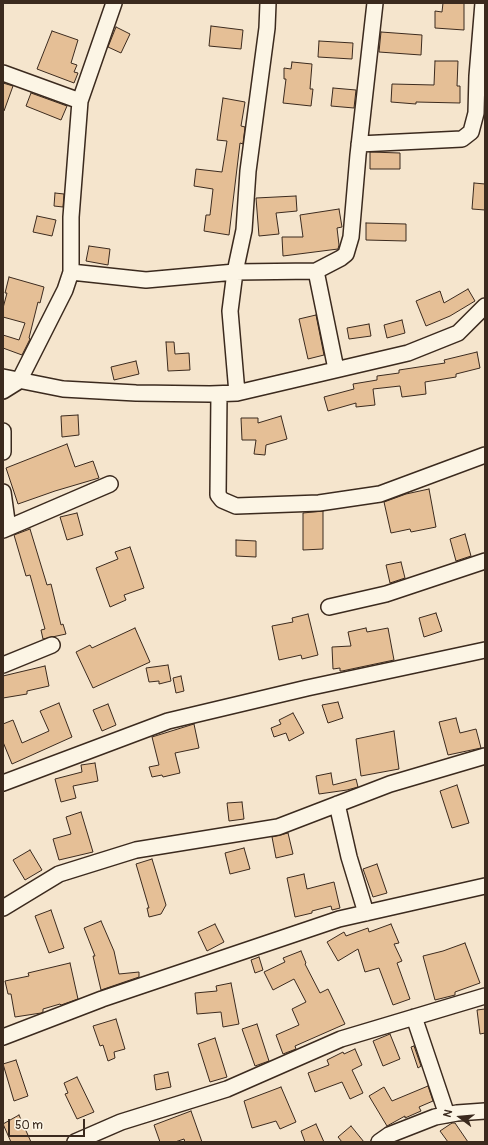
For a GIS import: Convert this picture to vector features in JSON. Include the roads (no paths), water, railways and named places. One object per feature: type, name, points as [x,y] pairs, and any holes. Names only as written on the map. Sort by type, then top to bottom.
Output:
[{"type":"street","points":[[3,391],[19,381],[65,290],[71,272],[71,217],[80,101],[114,3]]},
{"type":"street","points":[[237,393],[230,311],[235,272],[244,230],[248,170],[267,28],[268,3]]},
{"type":"street","points":[[71,272],[146,280],[235,272],[316,271],[346,254],[351,237],[359,144],[375,3]]},
{"type":"street","points":[[359,144],[462,139],[471,132],[476,113],[479,46],[483,3]]},
{"type":"street","points":[[3,73],[80,101]]},
{"type":"street","points":[[316,271],[336,370]]},
{"type":"street","points":[[3,377],[63,389],[136,393],[237,393],[408,353],[458,333],[485,306]]},
{"type":"street","points":[[219,394],[218,495],[222,500],[236,506],[319,503],[380,494],[485,455]]},
{"type":"street","points":[[3,431],[3,452]]},
{"type":"street","points":[[3,492],[5,529],[110,484]]},
{"type":"street","points":[[329,607],[386,594],[485,560]]},
{"type":"street","points":[[3,665],[52,645]]},
{"type":"street","points":[[3,783],[168,721],[307,688],[485,650]]},
{"type":"street","points":[[3,908],[59,874],[136,850],[278,827],[390,784],[485,756]]},
{"type":"street","points":[[337,804],[349,857],[366,913]]},
{"type":"street","points":[[3,1037],[102,999],[339,919],[485,886]]},
{"type":"street","points":[[75,1142],[121,1122],[227,1090],[341,1038],[485,996]]},
{"type":"street","points":[[414,1017],[447,1115]]},
{"type":"street","points":[[379,1142],[403,1137],[434,1117],[485,1111]]}]
